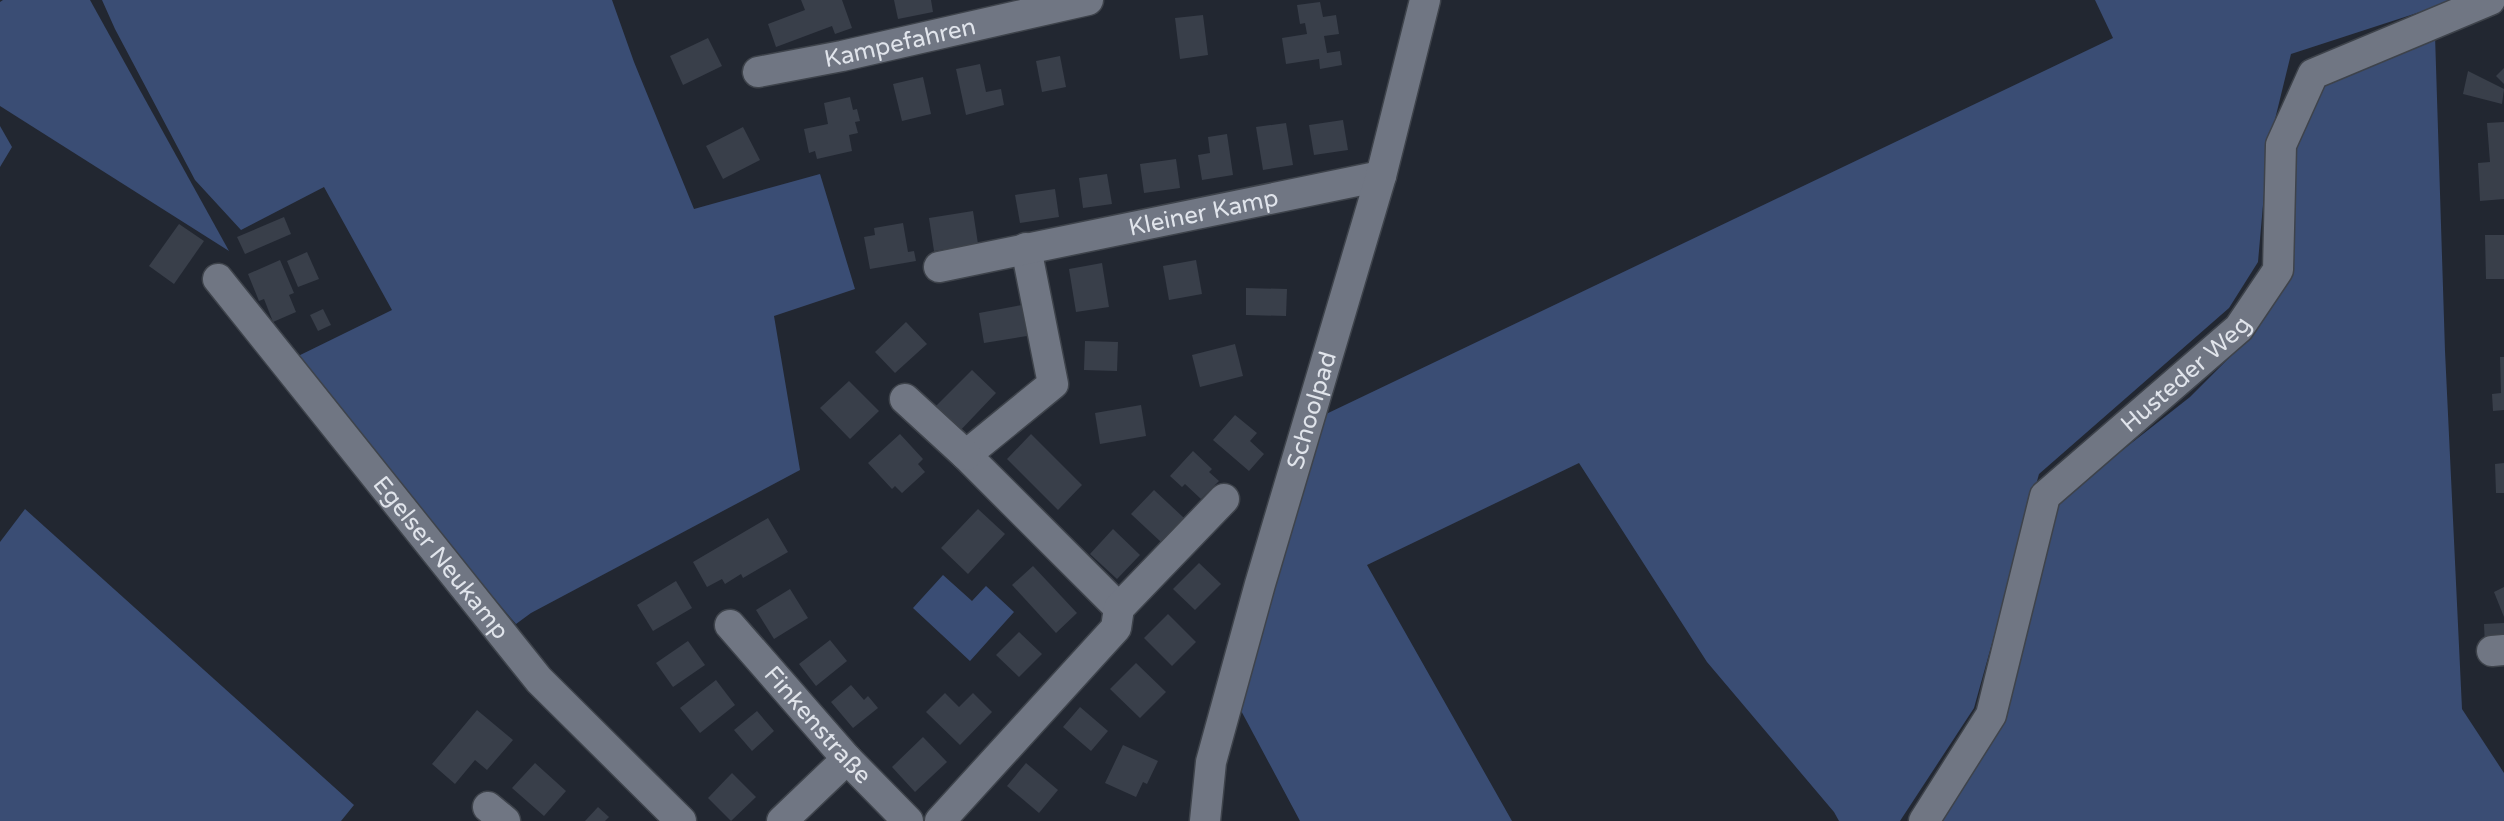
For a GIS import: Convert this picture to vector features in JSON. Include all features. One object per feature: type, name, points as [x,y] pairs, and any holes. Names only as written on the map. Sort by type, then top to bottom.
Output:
[{"type":"street","name":"Kampefahren","points":[[758,72],[842,56],[1042,5],[1088,0]]},
{"type":"street","name":"Schoolpad","points":[[1205,821],[1211,762],[1381,176],[1425,0]]},
{"type":"street","name":"Husteder Weg","points":[[1924,821],[1991,716],[2045,496],[2239,328],[2278,270],[2281,145],[2313,74],[2490,0]]},
{"type":"street","name":"Kleiner Kamp","points":[[939,267],[1381,176]]},
{"type":"street","points":[[966,456],[1053,384],[1026,248]]},
{"type":"street","name":"Egelser Neukamp","points":[[218,279],[539,680],[681,821]]},
{"type":"street","points":[[905,399],[966,456],[1118,618]]},
{"type":"street","points":[[940,821],[1224,499]]},
{"type":"street","name":"Finkenstraße","points":[[730,625],[847,759],[908,821]]},
{"type":"street","points":[[782,821],[847,759]]},
{"type":"shaded area","points":[[90,0],[229,251],[0,106],[0,2]]},
{"type":"shaded area","points":[[102,0],[612,0],[634,62],[694,209],[820,174],[855,289],[774,316],[800,470],[531,613],[516,624],[290,360],[392,310],[324,187],[241,230],[195,180]]},
{"type":"shaded area","points":[[2095,0],[2457,0],[2291,54],[2268,148],[2258,262],[2229,308],[2039,474],[1974,708],[1900,821],[1839,821],[1707,662],[1579,463],[1367,565],[1512,821],[1300,821],[1238,705],[1324,415],[2113,38]]},
{"type":"shaded area","points":[[2435,35],[2445,351],[2462,709],[2504,773],[2504,821],[1937,821],[2054,504],[2190,397],[2252,335],[2291,148],[2319,80]]},
{"type":"shaded area","points":[[0,126],[12,147],[0,167]]},
{"type":"shaded area","points":[[25,509],[354,805],[341,821],[0,821],[0,542]]},
{"type":"shaded area","points":[[943,575],[972,601],[986,586],[1014,612],[970,661],[913,608]]},
{"type":"building","points":[[801,0],[842,0],[852,28],[835,34],[832,26],[776,47],[768,24],[805,10]]},
{"type":"building","points":[[894,0],[931,0],[933,12],[898,19]]},
{"type":"building","points":[[1320,2],[1323,17],[1336,15],[1339,34],[1324,36],[1327,53],[1340,51],[1342,65],[1320,69],[1319,59],[1286,64],[1282,38],[1307,34],[1305,23],[1300,24],[1297,5]]},
{"type":"building","points":[[1203,15],[1208,55],[1180,59],[1175,18]]},
{"type":"building","points":[[708,38],[722,66],[683,85],[670,56]]},
{"type":"building","points":[[1060,56],[1066,87],[1042,92],[1036,61]]},
{"type":"building","points":[[980,64],[986,92],[1001,89],[1004,105],[966,115],[956,69]]},
{"type":"building","points":[[2504,68],[2504,84],[2496,76]]},
{"type":"building","points":[[2468,71],[2504,89],[2502,104],[2463,94]]},
{"type":"building","points":[[923,77],[931,114],[902,121],[893,84]]},
{"type":"building","points":[[850,97],[853,110],[857,109],[860,121],[855,122],[858,133],[849,135],[852,151],[817,159],[815,151],[809,153],[804,129],[828,124],[824,103]]},
{"type":"building","points":[[1343,120],[1348,150],[1314,155],[1309,125]]},
{"type":"building","points":[[2504,122],[2504,199],[2480,201],[2478,163],[2490,162],[2487,123]]},
{"type":"building","points":[[1286,123],[1293,165],[1263,170],[1256,127]]},
{"type":"building","points":[[743,127],[760,160],[723,179],[706,146]]},
{"type":"building","points":[[1227,134],[1233,175],[1202,180],[1198,155],[1210,153],[1208,137]]},
{"type":"building","points":[[1176,159],[1180,188],[1144,193],[1140,164]]},
{"type":"building","points":[[1107,174],[1112,204],[1083,208],[1079,178]]},
{"type":"building","points":[[1055,189],[1059,217],[1020,223],[1015,195]]},
{"type":"building","points":[[973,211],[978,244],[934,251],[929,218]]},
{"type":"building","points":[[284,217],[291,234],[245,254],[237,237]]},
{"type":"building","points":[[903,223],[908,252],[914,251],[916,261],[870,269],[864,237],[875,235],[874,228]]},
{"type":"building","points":[[179,224],[204,241],[174,284],[149,266]]},
{"type":"building","points":[[2485,235],[2504,235],[2504,279],[2486,279]]},
{"type":"building","points":[[307,252],[319,279],[298,287],[287,261]]},
{"type":"building","points":[[280,260],[294,293],[289,295],[296,312],[273,322],[264,299],[259,301],[248,274]]},
{"type":"building","points":[[1196,260],[1202,294],[1169,300],[1163,266]]},
{"type":"building","points":[[1102,263],[1109,307],[1076,312],[1069,269]]},
{"type":"building","points":[[1246,288],[1287,289],[1286,316],[1246,315]]},
{"type":"building","points":[[1022,305],[1027,336],[984,343],[979,313]]},
{"type":"building","points":[[323,309],[331,325],[318,331],[310,315]]},
{"type":"building","points":[[906,322],[927,344],[895,373],[875,352]]},
{"type":"building","points":[[1085,341],[1118,342],[1117,371],[1084,370]]},
{"type":"building","points":[[1235,344],[1243,376],[1200,387],[1192,355]]},
{"type":"building","points":[[2500,357],[2504,357],[2504,410],[2493,411],[2492,394],[2501,393]]},
{"type":"building","points":[[972,370],[996,393],[956,435],[931,411]]},
{"type":"building","points":[[849,381],[879,411],[850,439],[820,408]]},
{"type":"building","points":[[1141,405],[1146,436],[1100,444],[1095,413]]},
{"type":"building","points":[[1235,415],[1257,433],[1250,441],[1264,454],[1249,471],[1213,440]]},
{"type":"building","points":[[900,434],[923,459],[918,464],[925,472],[902,493],[895,486],[892,489],[868,463]]},
{"type":"building","points":[[1031,434],[1082,485],[1058,510],[1007,459]]},
{"type":"building","points":[[1193,451],[1212,469],[1209,472],[1219,481],[1201,499],[1185,484],[1182,487],[1170,476]]},
{"type":"building","points":[[2504,463],[2504,493],[2496,493],[2495,464]]},
{"type":"building","points":[[1154,490],[1184,518],[1161,542],[1131,514]]},
{"type":"building","points":[[978,509],[1005,534],[968,574],[941,548]]},
{"type":"building","points":[[768,518],[788,552],[743,578],[741,574],[725,584],[722,579],[707,587],[693,562]]},
{"type":"building","points":[[1113,529],[1140,555],[1117,579],[1090,554]]},
{"type":"building","points":[[1199,563],[1221,584],[1195,610],[1173,589]]},
{"type":"building","points":[[1033,566],[1077,613],[1056,633],[1012,585]]},
{"type":"building","points":[[676,581],[692,608],[653,631],[637,605]]},
{"type":"building","points":[[2504,587],[2504,617],[2494,592]]},
{"type":"building","points":[[790,589],[808,618],[774,639],[756,610]]},
{"type":"building","points":[[1168,614],[1196,642],[1172,666],[1144,638]]},
{"type":"building","points":[[2504,623],[2504,646],[2485,647],[2484,624]]},
{"type":"building","points":[[1019,632],[1042,654],[1019,677],[996,655]]},
{"type":"building","points":[[830,640],[847,661],[816,686],[799,664]]},
{"type":"building","points":[[688,641],[705,665],[673,687],[656,663]]},
{"type":"building","points":[[1136,663],[1166,692],[1140,718],[1110,689]]},
{"type":"building","points":[[716,680],[735,705],[700,733],[680,708]]},
{"type":"building","points":[[851,685],[864,700],[868,696],[878,708],[853,728],[831,702]]},
{"type":"building","points":[[945,693],[959,707],[973,693],[992,712],[960,745],[926,712]]},
{"type":"building","points":[[1080,707],[1108,731],[1091,751],[1063,727]]},
{"type":"building","points":[[477,710],[513,740],[487,770],[475,760],[455,784],[432,764]]},
{"type":"building","points":[[757,711],[774,731],[752,751],[734,730]]},
{"type":"building","points":[[923,737],[947,762],[915,792],[892,767]]},
{"type":"building","points":[[1123,745],[1158,761],[1147,784],[1143,782],[1136,797],[1105,783]]},
{"type":"building","points":[[535,763],[566,791],[544,816],[512,788]]},
{"type":"building","points":[[1026,763],[1058,790],[1039,813],[1007,786]]},
{"type":"building","points":[[732,773],[756,797],[731,821],[708,798]]},
{"type":"building","points":[[598,807],[609,817],[605,821],[585,821]]}]
